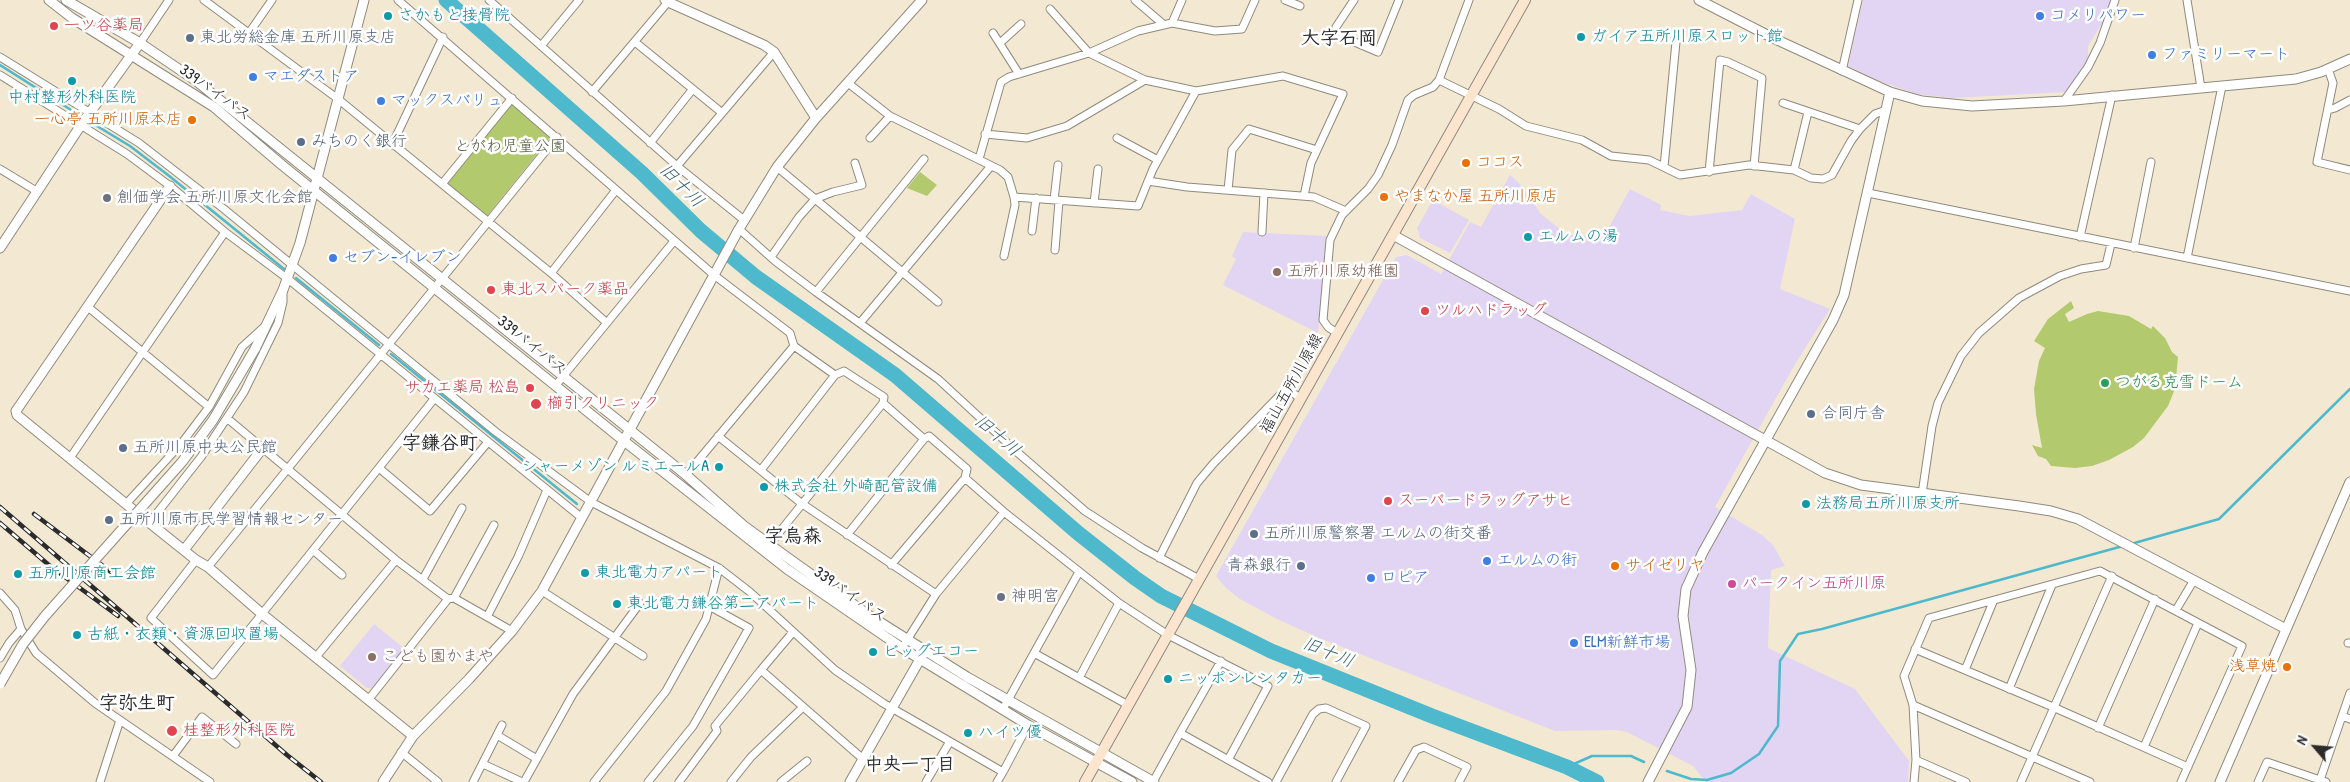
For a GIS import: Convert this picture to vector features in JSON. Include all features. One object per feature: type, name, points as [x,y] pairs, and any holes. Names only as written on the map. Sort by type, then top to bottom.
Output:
[{"type":"main road","name":"福山五所川原線","points":[[1085,782],[1525,0]]},
{"type":"street","name":"339バイパス","points":[[49,0],[72,18],[214,107],[314,190],[438,283],[556,386],[787,569],[902,648],[1028,725],[1132,782]]},
{"type":"street","points":[[66,0],[140,43],[195,80],[317,178],[438,283],[686,475],[744,526],[867,614],[1008,700],[1154,782],[1221,661]]},
{"type":"street","points":[[0,248],[90,113],[169,0]]},
{"type":"street","points":[[204,0],[338,99],[551,273],[607,323]]},
{"type":"street","points":[[249,33],[272,0]]},
{"type":"street","points":[[0,684],[23,644],[182,462],[213,420],[255,349],[292,268],[364,0]]},
{"type":"street","points":[[398,0],[443,37],[714,275],[790,333],[794,346],[835,375]]},
{"type":"street","points":[[489,0],[676,166],[744,220]]},
{"type":"street","points":[[540,46],[579,0]]},
{"type":"street","points":[[383,782],[413,736],[469,679],[512,631],[542,591],[738,230],[777,167],[816,118],[922,0]]},
{"type":"street","points":[[1135,0],[1163,24]]},
{"type":"street","points":[[1172,23],[1182,0]]},
{"type":"street","points":[[979,159],[1001,82],[1008,77],[1089,52],[1138,31],[1163,24],[1172,23],[1214,31],[1242,28],[1255,0]]},
{"type":"street","points":[[1285,0],[1300,6]]},
{"type":"street","points":[[1354,0],[1336,27],[1336,34],[1378,52],[1399,0]]},
{"type":"street","points":[[1699,0],[1842,71],[1890,92],[1922,101],[1972,106],[2064,100],[2296,79],[2328,69],[2350,59]]},
{"type":"street","points":[[1842,71],[1858,0]]},
{"type":"street","points":[[2064,100],[2088,67],[2100,43],[2115,0]]},
{"type":"street","points":[[2187,0],[2202,88]]},
{"type":"street","points":[[592,92],[667,1],[764,45],[774,52],[816,118]]},
{"type":"street","points":[[1337,333],[1328,327],[1323,320],[1330,240],[1346,211],[1378,176],[1392,145],[1408,100],[1414,95],[1433,87],[1440,80],[1465,1]]},
{"type":"street","points":[[1050,9],[1089,52],[1145,80],[1196,91],[1282,76],[1343,94],[1310,163],[1304,196]]},
{"type":"street","points":[[1000,43],[1021,24]]},
{"type":"street","points":[[993,33],[1019,74]]},
{"type":"street","points":[[392,145],[443,37]]},
{"type":"street","points":[[635,42],[721,112]]},
{"type":"street","points":[[1664,167],[1676,42]]},
{"type":"street","points":[[676,166],[774,52]]},
{"type":"street","points":[[0,57],[139,143],[496,432],[591,502],[718,568],[750,592],[835,670],[949,743],[1002,772]]},
{"type":"street","points":[[1709,172],[1720,60],[1762,78],[1754,166]]},
{"type":"street","points":[[2328,69],[2333,83],[2317,162],[2350,170]]},
{"type":"street","points":[[0,74],[128,154],[170,186],[225,232],[288,279],[582,518]]},
{"type":"street","points":[[985,134],[1027,138],[1067,126],[1145,80]]},
{"type":"street","points":[[1440,80],[1499,109],[1526,126],[1582,140],[1611,156],[1649,160],[1680,175],[1754,166],[1794,170],[1811,178],[1823,179],[1832,175],[1860,129],[1875,114],[1886,110]]},
{"type":"street","points":[[848,83],[890,116],[979,159],[1000,170],[1008,177],[1016,204],[1004,256]]},
{"type":"street","points":[[2187,258],[2222,86]]},
{"type":"street","points":[[650,143],[692,90]]},
{"type":"street","points":[[1014,197],[1138,206],[1158,160],[1196,91]]},
{"type":"street","points":[[1648,782],[1687,707],[1691,670],[1683,616],[1686,589],[1703,552],[1833,320],[1844,296],[1890,92]]},
{"type":"street","points":[[2080,237],[2112,95]]},
{"type":"street","points":[[442,184],[512,98]]},
{"type":"street","points":[[2328,110],[2350,100]]},
{"type":"street","points":[[1783,103],[1860,129]]},
{"type":"street","points":[[1794,170],[1808,112]]},
{"type":"street","points":[[870,138],[890,116]]},
{"type":"street","points":[[1228,190],[1232,150],[1249,129],[1316,150]]},
{"type":"street","points":[[208,567],[557,137]]},
{"type":"street","points":[[1117,138],[1158,160]]},
{"type":"street","points":[[816,292],[861,239],[924,159]]},
{"type":"street","points":[[2134,248],[2151,162]]},
{"type":"street","points":[[771,257],[799,217],[815,199],[833,192],[862,185],[855,163]]},
{"type":"street","points":[[1055,250],[1058,165]]},
{"type":"street","points":[[860,323],[991,166]]},
{"type":"street","points":[[777,167],[938,302]]},
{"type":"street","points":[[0,169],[38,192]]},
{"type":"street","points":[[1094,202],[1098,169]]},
{"type":"street","points":[[1148,181],[1304,196],[1326,201],[1346,211]]},
{"type":"street","points":[[170,186],[16,411],[17,414],[126,504],[196,560],[208,567],[261,613],[413,736]]},
{"type":"street","points":[[551,273],[616,190]]},
{"type":"street","points":[[1262,232],[1264,193]]},
{"type":"street","points":[[1868,193],[2111,244],[2350,291]]},
{"type":"street","points":[[1032,231],[1036,198]]},
{"type":"street","points":[[738,230],[816,292],[938,379],[1017,452],[1085,511],[1198,582]]},
{"type":"street","points":[[70,458],[225,232]]},
{"type":"street","points":[[1393,234],[1824,473],[1861,485],[2051,511],[2078,519],[2112,535],[2286,629]]},
{"type":"street","points":[[556,386],[674,241]]},
{"type":"street","points":[[1922,494],[1932,426],[1938,403],[1961,356],[1979,332],[2019,298],[2060,276],[2081,269],[2106,265],[2111,244]]},
{"type":"street","points":[[150,522],[228,419],[248,384],[278,322],[283,302],[283,290]]},
{"type":"street","points":[[88,307],[208,407]]},
{"type":"street","points":[[126,504],[181,444],[208,407],[242,347],[268,324]]},
{"type":"street","points":[[686,475],[794,346]]},
{"type":"street","points":[[761,470],[835,375],[844,371],[884,397],[884,403],[801,503],[770,544]]},
{"type":"street","points":[[1159,558],[1198,483],[1213,464],[1283,392],[1293,393],[1301,399]]},
{"type":"street","points":[[196,560],[151,618],[212,675],[434,399]]},
{"type":"street","points":[[884,403],[924,439]]},
{"type":"street","points":[[228,419],[396,560],[451,598],[512,631]]},
{"type":"street","points":[[718,436],[801,503],[936,594]]},
{"type":"street","points":[[847,535],[924,439],[929,436],[967,469],[965,478],[891,565]]},
{"type":"street","points":[[379,468],[430,511],[488,442]]},
{"type":"street","points":[[184,550],[262,449]]},
{"type":"street","points":[[965,478],[1004,512],[1119,603],[1168,635],[1268,686],[1228,760]]},
{"type":"street","points":[[2220,782],[2350,482]]},
{"type":"street","points":[[487,616],[518,557],[547,490]]},
{"type":"street","points":[[423,579],[462,508]]},
{"type":"street","points":[[902,648],[936,594],[1004,512]]},
{"type":"street","points":[[369,699],[451,598],[494,525]]},
{"type":"street","points":[[313,550],[342,574]]},
{"type":"street","points":[[316,657],[396,560]]},
{"type":"street","points":[[594,782],[666,691],[706,619],[711,607],[718,568]]},
{"type":"street","points":[[1914,782],[1916,760],[1913,705],[1904,676],[1929,618],[1993,602],[2100,571],[2242,646],[2181,782]]},
{"type":"street","points":[[1003,709],[1079,572]]},
{"type":"street","points":[[2021,782],[2112,576]]},
{"type":"street","points":[[2176,610],[2194,580]]},
{"type":"street","points":[[2009,689],[2052,585]]},
{"type":"street","points":[[542,591],[643,656]]},
{"type":"street","points":[[0,593],[15,610],[21,629],[36,653],[95,703],[210,782]]},
{"type":"street","points":[[2098,728],[2155,599]]},
{"type":"street","points":[[1965,670],[1993,602]]},
{"type":"street","points":[[483,764],[523,782],[573,694],[640,603]]},
{"type":"street","points":[[1079,678],[1119,603]]},
{"type":"street","points":[[648,782],[692,726],[749,628],[711,607]]},
{"type":"street","points":[[2144,747],[2198,623]]},
{"type":"street","points":[[0,658],[9,643],[21,629]]},
{"type":"street","points":[[679,782],[717,731],[714,726],[793,632]]},
{"type":"street","points":[[1915,649],[2053,707],[2188,768]]},
{"type":"street","points":[[850,782],[925,650]]},
{"type":"street","points":[[1034,653],[1128,705]]},
{"type":"street","points":[[761,670],[862,760]]},
{"type":"street","points":[[2258,782],[2267,762],[2323,781],[2350,693]]},
{"type":"street","points":[[1913,705],[2090,782]]},
{"type":"street","points":[[731,782],[751,757],[803,707]]},
{"type":"street","points":[[1276,782],[1313,714],[1319,709],[1326,708],[1366,726],[1336,782]]},
{"type":"street","points":[[2342,716],[2350,719]]},
{"type":"street","points":[[173,756],[202,717],[236,744]]},
{"type":"street","points":[[100,782],[120,720]]},
{"type":"street","points":[[997,782],[1028,725]]},
{"type":"street","points":[[473,782],[502,726]]},
{"type":"street","points":[[1180,733],[1268,782]]},
{"type":"street","points":[[497,735],[537,759]]},
{"type":"street","points":[[926,782],[949,743]]},
{"type":"street","points":[[1398,782],[1416,750],[1424,747],[1467,767],[1459,782]]},
{"type":"street","points":[[401,752],[438,782]]},
{"type":"street","points":[[1916,760],[1966,782]]},
{"type":"street","points":[[781,782],[807,761]]},
{"type":"shaded area","points":[[1863,0],[2111,0],[2108,14],[2088,46],[2088,60],[2066,92],[1952,98],[1917,94],[1879,81],[1848,66]]},
{"type":"shaded area","name":"エルムの街","points":[[1510,175],[1520,184],[1541,214],[1566,234],[1603,238],[1630,189],[1661,205],[1660,210],[1690,216],[1742,210],[1751,194],[1795,219],[1780,289],[1830,309],[1795,364],[1715,507],[1762,535],[1773,545],[1785,566],[1771,570],[1768,648],[1855,689],[1909,761],[1908,782],[1706,782],[1693,766],[1627,732],[1616,730],[1555,731],[1317,637],[1277,619],[1240,599],[1226,588],[1216,576],[1396,257],[1407,255],[1441,274],[1470,222],[1481,227]]},
{"type":"shaded area","points":[[1433,200],[1469,220],[1450,253],[1420,238],[1417,228]]},
{"type":"shaded area","name":"五所川原幼稚園","points":[[1243,232],[1326,236],[1318,333],[1223,285],[1236,259],[1232,256]]},
{"type":"shaded area","name":"こども園かまや","points":[[374,624],[405,649],[372,688],[367,688],[340,666]]},
{"type":"green space","name":"とがわ児童公園","points":[[512,104],[550,138],[487,216],[447,184]]},
{"type":"green space","points":[[920,172],[937,185],[927,196],[907,188]]},
{"type":"green space","name":"つがる克雪ドーム","points":[[2071,301],[2074,308],[2065,314],[2069,322],[2098,311],[2129,316],[2151,329],[2153,326],[2165,338],[2172,352],[2178,357],[2175,389],[2168,406],[2144,438],[2133,447],[2109,460],[2092,466],[2075,468],[2051,466],[2046,459],[2038,456],[2032,445],[2042,448],[2034,389],[2039,361],[2045,348],[2034,341],[2048,319]]},
{"type":"waterway","name":"旧十川","points":[[446,0],[642,173],[701,231],[756,277],[895,375],[1078,533],[1161,596],[1271,651],[1432,716],[1567,767],[1597,782]]},
{"type":"waterway","points":[[0,65],[79,115]]},
{"type":"waterway","points":[[92,123],[130,146],[284,269]]},
{"type":"waterway","points":[[296,278],[379,345]]},
{"type":"waterway","points":[[391,354],[577,504]]},
{"type":"waterway","points":[[2131,544],[2219,519],[2350,389]]},
{"type":"waterway","points":[[1667,771],[1691,779],[1707,780],[1731,773],[1759,754],[1778,726],[1780,661],[1798,634],[2123,546]]},
{"type":"waterway","points":[[1567,767],[1592,756],[1631,756],[1644,762]]},
{"type":"railway","points":[[0,507],[287,755],[321,782]]},
{"type":"railway","points":[[34,514],[115,575]]},
{"type":"railway","points":[[0,523],[50,566],[118,616]]},
{"type":"place","name":"さかもと接骨院","points":[[388,16]]},
{"type":"place","name":"コメリパワー","points":[[2040,16]]},
{"type":"place","name":"一ツ谷薬局","points":[[54,26]]},
{"type":"place","name":"ガイア五所川原スロット館","points":[[1581,37]]},
{"type":"place","name":"東北労総金庫 五所川原支店","points":[[190,38]]},
{"type":"place","name":"ファミリーマート","points":[[2152,55]]},
{"type":"place","name":"マエダストア","points":[[253,77]]},
{"type":"place","name":"中村整形外科医院","points":[[72,81]]},
{"type":"place","name":"マックスバリュ","points":[[381,101]]},
{"type":"place","name":"一心亭 五所川原本店","points":[[192,120]]},
{"type":"place","name":"みちのく銀行","points":[[301,142]]},
{"type":"place","name":"ココス","points":[[1466,163]]},
{"type":"place","name":"やまなか屋 五所川原店","points":[[1384,197]]},
{"type":"place","name":"創価学会 五所川原文化会館","points":[[107,198]]},
{"type":"place","name":"エルムの湯","points":[[1528,237]]},
{"type":"place","name":"セブン-イレブン","points":[[333,258]]},
{"type":"place","name":"五所川原幼稚園","points":[[1277,272]]},
{"type":"place","name":"東北スパーク薬品","points":[[491,290]]},
{"type":"place","name":"ツルハドラッグ","points":[[1425,311]]},
{"type":"place","name":"つがる克雪ドーム","points":[[2105,383]]},
{"type":"place","name":"サカエ薬局 松島","points":[[530,388]]},
{"type":"place","name":"櫛引クリニック","points":[[536,404]]},
{"type":"place","name":"合同庁舎","points":[[1811,414]]},
{"type":"place","name":"五所川原中央公民館","points":[[123,448]]},
{"type":"place","name":"シャーメゾン ルミエールA","points":[[719,467]]},
{"type":"place","name":"株式会社 外崎配管設備","points":[[764,487]]},
{"type":"place","name":"スーパードラッグアサヒ","points":[[1388,501]]},
{"type":"place","name":"法務局五所川原支所","points":[[1806,504]]},
{"type":"place","name":"五所川原市民学習情報センター","points":[[109,520]]},
{"type":"place","name":"五所川原警察署 エルムの街交番","points":[[1254,534]]},
{"type":"place","name":"エルムの街","points":[[1487,561]]},
{"type":"place","name":"青森銀行","points":[[1301,566]]},
{"type":"place","name":"サイゼリヤ","points":[[1615,566]]},
{"type":"place","name":"東北電力アパート","points":[[585,573]]},
{"type":"place","name":"五所川原商工会館","points":[[18,574]]},
{"type":"place","name":"ロピア","points":[[1371,578]]},
{"type":"place","name":"パークイン五所川原","points":[[1732,584]]},
{"type":"place","name":"神明宮","points":[[1001,597]]},
{"type":"place","name":"東北電力鎌谷第二アパート","points":[[617,604]]},
{"type":"place","name":"古紙・衣類・資源回収置場","points":[[77,635]]},
{"type":"place","name":"ELM新鮮市場","points":[[1574,643]]},
{"type":"place","name":"ビッグエコー","points":[[873,652]]},
{"type":"place","name":"こども園かまや","points":[[372,657]]},
{"type":"place","name":"浅草焼","points":[[2287,667]]},
{"type":"place","name":"ニッポンレンタカー","points":[[1168,679]]},
{"type":"place","name":"桂整形外科医院","points":[[172,731]]},
{"type":"place","name":"ハイツ優","points":[[968,733]]},
{"type":"district","name":"大字石岡","points":[[1339,39]]},
{"type":"district","name":"字鎌谷町","points":[[440,444]]},
{"type":"district","name":"字烏森","points":[[793,537]]},
{"type":"district","name":"字弥生町","points":[[137,704]]},
{"type":"district","name":"中央一丁目","points":[[910,765]]}]
